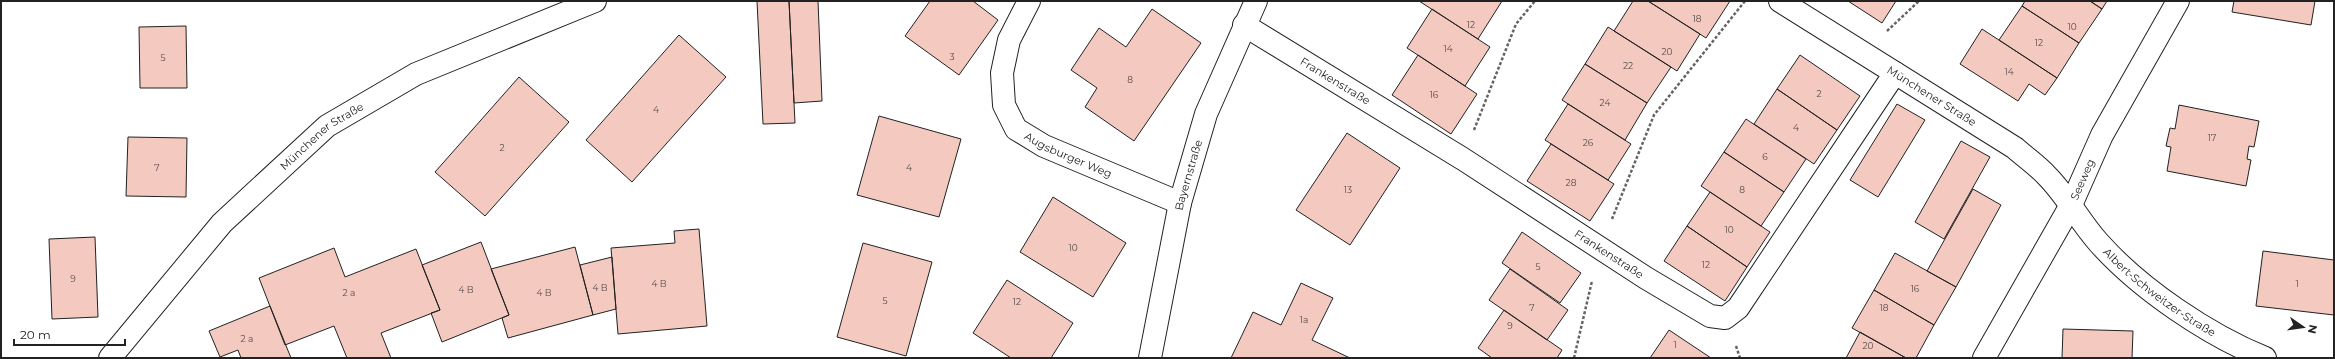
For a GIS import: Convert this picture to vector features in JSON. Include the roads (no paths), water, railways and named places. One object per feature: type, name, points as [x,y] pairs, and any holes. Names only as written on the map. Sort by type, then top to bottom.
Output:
[{"type":"street","name":"Münchener Straße","points":[[110,358],[222,223],[327,126],[416,74],[595,1]]},
{"type":"street","name":"Augsburger Weg","points":[[1029,1],[1009,40],[1002,73],[1004,105],[1016,129],[1044,146],[1180,203]]},
{"type":"street","name":"Bayernstraße","points":[[1150,358],[1180,203],[1206,114],[1244,25],[1256,1]]},
{"type":"street","name":"Münchener Straße","points":[[1780,1],[2015,148],[2047,175],[2071,205]]},
{"type":"street","name":"Seeweg","points":[[1984,358],[2071,205],[2102,135],[2178,1]]},
{"type":"street","name":"Frankenstraße","points":[[1244,25],[1463,160],[1600,248],[1710,316],[1725,318],[1738,308],[1895,74]]},
{"type":"street","name":"Albert-Schweitzer-Straße","points":[[2071,205],[2098,242],[2126,270],[2185,315],[2236,347],[2265,358]]}]
